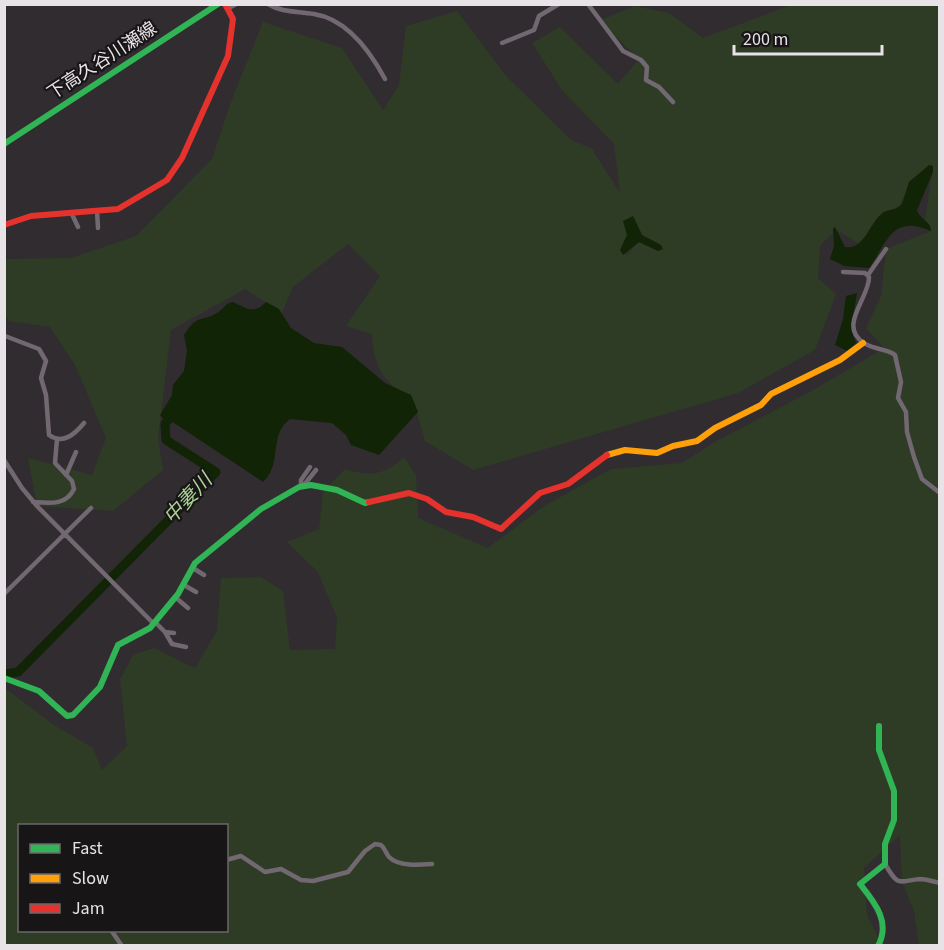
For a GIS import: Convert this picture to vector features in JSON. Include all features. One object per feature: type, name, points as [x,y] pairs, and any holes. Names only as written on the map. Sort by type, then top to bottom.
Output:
[{"type":"street","name":"下高久谷川瀬線","points":[[4,144],[218,4]]},
{"type":"street","points":[[4,225],[31,216],[110,211],[128,205],[162,184],[177,168],[228,56],[233,19],[227,6],[236,4]]},
{"type":"street","points":[[268,4],[285,11],[317,14],[334,21],[357,39],[385,79]]},
{"type":"street","points":[[588,4],[622,51],[639,59],[647,68],[646,80],[659,87],[673,102]]},
{"type":"street","points":[[502,43],[534,30],[539,16],[561,5]]},
{"type":"street","points":[[97,211],[98,228]]},
{"type":"street","points":[[72,212],[78,227]]},
{"type":"street","points":[[886,249],[868,275],[868,287],[853,323],[855,333],[863,343],[895,355],[901,382],[898,398],[906,412],[907,432],[914,458],[922,479],[939,493]]},
{"type":"street","points":[[843,272],[868,275]]},
{"type":"street","points":[[5,336],[41,350],[46,365],[41,378],[46,395],[47,429],[51,438],[57,439],[73,435],[84,423]]},
{"type":"street","points":[[302,486],[337,490],[365,503],[396,494],[415,494],[446,512],[473,517],[501,529],[540,494],[568,484],[602,458],[625,450],[657,453],[673,446],[697,441],[715,428],[761,405],[771,394],[840,360],[863,343]]},
{"type":"street","points":[[33,502],[60,502],[71,496],[74,485],[55,463],[57,439]]},
{"type":"street","points":[[66,475],[76,452]]},
{"type":"street","points":[[5,460],[33,502],[165,633],[172,644],[186,647]]},
{"type":"street","points":[[302,486],[301,480],[310,467]]},
{"type":"street","points":[[4,678],[39,691],[70,716],[100,687],[112,654],[118,645],[155,623],[184,585],[195,563],[261,509],[302,486],[316,470]]},
{"type":"street","points":[[4,594],[91,508]]},
{"type":"street","points":[[193,568],[204,575]]},
{"type":"street","points":[[184,585],[196,592]]},
{"type":"street","points":[[175,597],[188,608]]},
{"type":"street","points":[[165,633],[174,633]]},
{"type":"street","points":[[879,726],[879,750],[888,769],[889,784],[894,791],[894,820],[885,844],[885,864],[892,877],[899,881],[909,882],[921,879],[939,883]]},
{"type":"street","points":[[228,859],[241,856],[265,872],[281,869],[307,881],[348,872],[365,851],[378,844],[384,847],[389,857],[397,861],[432,864]]},
{"type":"street","points":[[878,945],[884,933],[881,913],[872,896],[860,884],[885,864]]},
{"type":"street","points":[[112,932],[122,945]]},
{"type":"shaded area","points":[[791,5],[939,5],[939,945],[919,945],[914,911],[902,882],[900,835],[864,868],[867,915],[882,945],[4,945],[5,688],[54,725],[93,748],[102,770],[127,746],[120,679],[133,655],[154,648],[195,668],[217,631],[221,578],[261,577],[283,591],[290,650],[335,649],[337,618],[318,572],[287,542],[319,529],[323,492],[345,469],[362,473],[377,473],[390,468],[404,457],[416,475],[418,518],[488,548],[544,506],[611,469],[682,463],[713,443],[817,388],[884,348],[866,328],[881,296],[886,249],[931,231],[925,220],[932,172],[912,179],[899,207],[858,243],[837,230],[820,245],[818,278],[836,294],[815,350],[738,393],[473,470],[425,441],[413,399],[394,387],[378,365],[372,334],[346,326],[380,276],[348,244],[293,287],[282,313],[245,289],[171,330],[158,438],[163,470],[113,511],[37,506],[28,458],[92,475],[106,438],[75,365],[50,327],[9,321],[5,314],[4,259],[71,258],[136,236],[212,159],[229,107],[263,22],[342,48],[383,110],[399,85],[406,26],[457,11],[506,76],[570,139],[592,149],[620,193],[614,144],[562,90],[532,43],[560,27],[618,84],[639,59],[599,21],[634,6],[669,13],[703,38]],"holes":[[[634,218],[642,235],[657,243],[658,251],[639,242],[626,255],[620,250],[627,238],[625,220]]]},
{"type":"shaded area","points":[[929,165],[933,166],[933,172],[917,210],[930,225],[931,231],[908,226],[899,228],[892,233],[869,268],[844,266],[830,259],[834,246],[833,229],[835,227],[845,247],[858,244],[879,216],[902,204],[909,182]]},
{"type":"shaded area","points":[[633,216],[642,235],[661,245],[663,249],[658,251],[639,242],[623,255],[620,250],[627,235],[623,221]]},
{"type":"shaded area","points":[[857,293],[851,329],[856,343],[847,351],[835,345],[843,319],[846,296]]},
{"type":"shaded area","points":[[233,302],[254,309],[266,302],[279,309],[291,328],[314,343],[342,347],[385,383],[411,395],[418,412],[379,455],[351,445],[346,435],[332,423],[290,419],[279,433],[273,467],[263,482],[171,421],[165,421],[160,415],[172,395],[173,385],[184,371],[187,351],[184,335],[196,321],[217,313]]},
{"type":"waterway","name":"中妻川","points":[[4,674],[18,672],[216,472],[166,440],[165,424],[174,412]]},
{"type":"traffic: fast","points":[[4,144],[218,4]]},
{"type":"traffic: fast","points":[[4,678],[39,691],[67,716],[73,715],[100,687],[118,645],[150,628],[178,594],[195,563],[261,509],[299,487],[311,485],[337,490],[365,503],[369,502]]},
{"type":"traffic: fast","points":[[878,946],[883,929],[880,913],[860,884],[885,864],[885,844],[894,820],[894,791],[879,750],[879,726]]},
{"type":"traffic: slow","points":[[607,455],[625,450],[657,453],[673,446],[697,441],[715,428],[761,405],[771,394],[840,360],[863,343]]},
{"type":"traffic: jam","points":[[4,225],[31,216],[118,209],[167,180],[182,158],[228,56],[233,19],[225,4]]},
{"type":"traffic: jam","points":[[369,502],[409,493],[427,499],[446,512],[473,517],[501,529],[540,493],[568,484],[607,455]]}]
